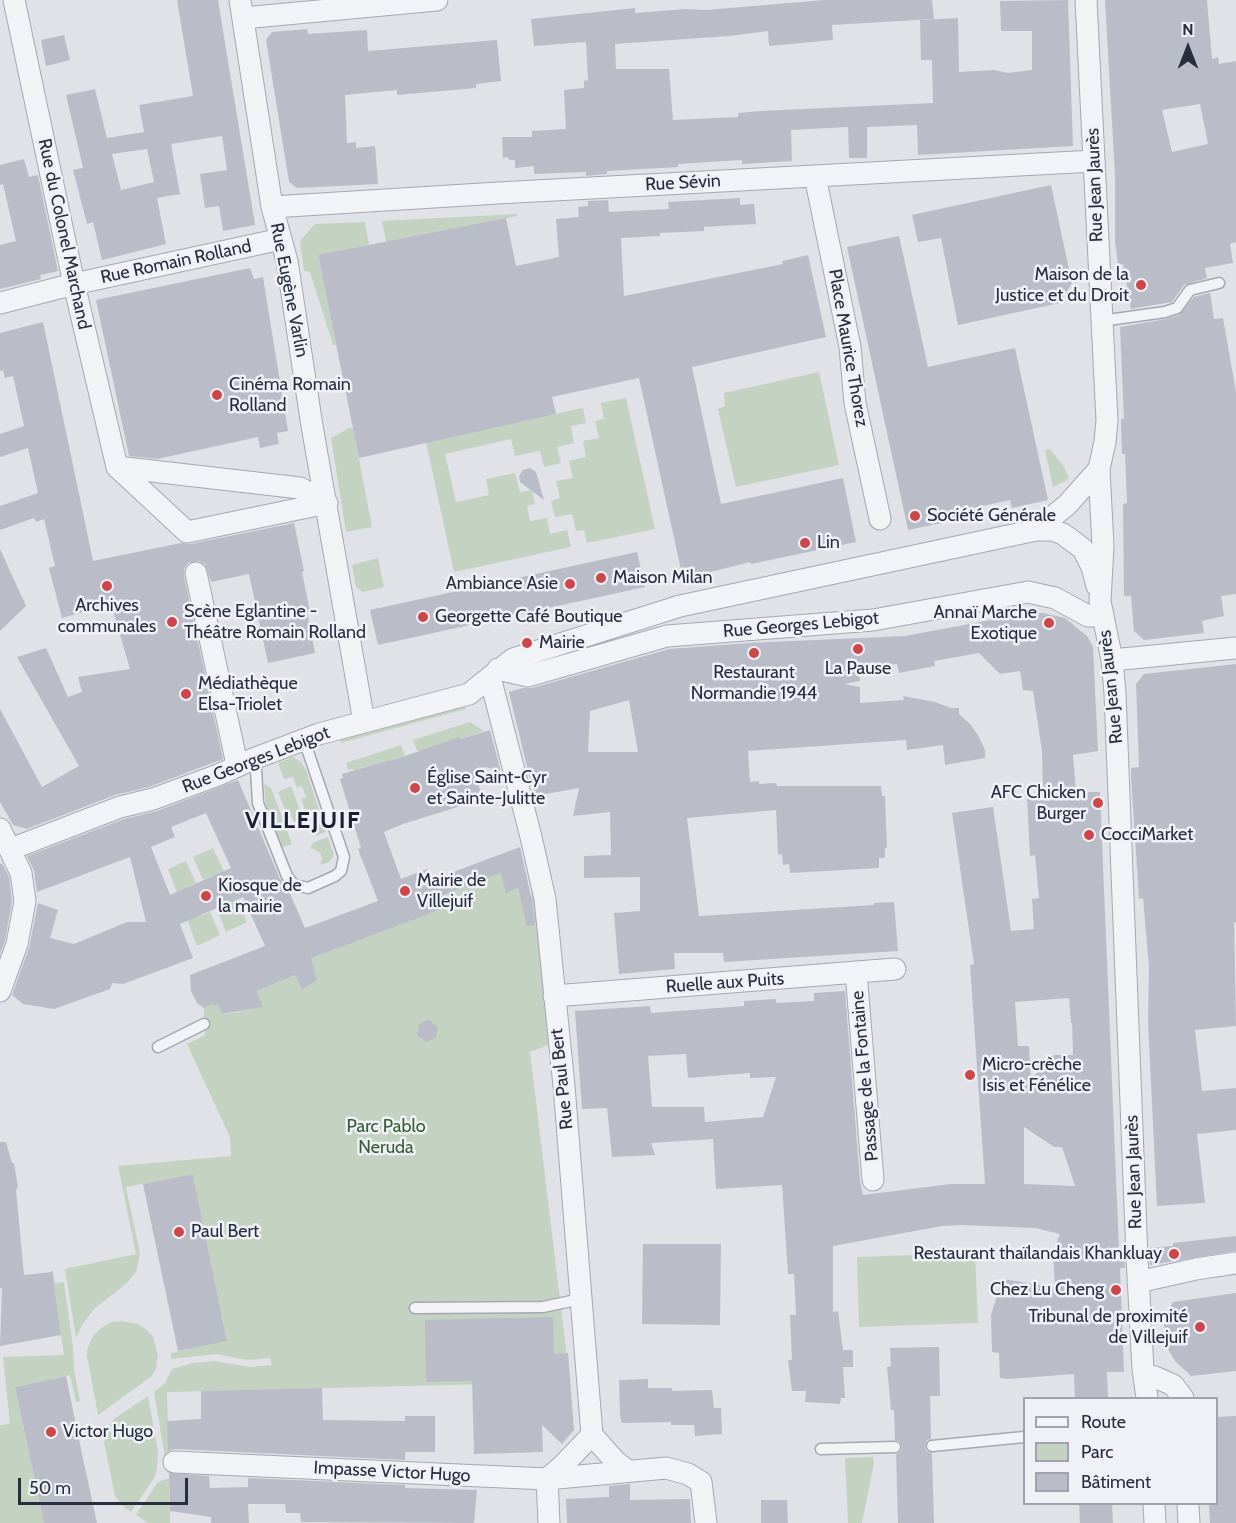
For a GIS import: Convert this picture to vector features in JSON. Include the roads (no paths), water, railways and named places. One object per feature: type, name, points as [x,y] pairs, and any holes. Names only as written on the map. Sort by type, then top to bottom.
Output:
[{"type":"street","name":"Rue du Colonel Marchand","points":[[14,0],[74,284],[117,467]]},
{"type":"street","points":[[241,9],[437,0]]},
{"type":"street","name":"Rue Jean Jaurès","points":[[1086,0],[1107,420],[1100,469],[1103,546],[1102,608],[1112,660],[1115,693],[1138,1282],[1147,1397]]},
{"type":"street","name":"Rue Eugène Varlin","points":[[241,9],[272,207],[287,261],[312,426],[364,722]]},
{"type":"street","name":"Rue Sévin","points":[[272,207],[1094,161]]},
{"type":"street","name":"Place Maurice Thorez","points":[[815,176],[850,347],[855,403],[880,519]]},
{"type":"street","name":"Rue Romain Rolland","points":[[0,303],[74,284],[281,239]]},
{"type":"street","points":[[117,467],[300,488],[327,503]]},
{"type":"street","points":[[117,467],[188,536],[327,503]]},
{"type":"street","name":"Rue Georges Lebigot","points":[[1036,530],[1073,499],[1100,469]]},
{"type":"street","name":"Rue Georges Lebigot","points":[[11,849],[120,807],[153,800],[218,775],[244,760],[320,734],[469,694],[494,673],[513,659],[680,606],[1036,530],[1052,530],[1063,534],[1083,549],[1092,567],[1102,608],[1088,616],[1055,598],[1028,592],[873,620],[668,636],[528,676],[494,673]]},
{"type":"street","points":[[196,573],[244,760]]},
{"type":"street","points":[[1112,660],[1236,648]]},
{"type":"street","name":"Rue Paul Bert","points":[[494,673],[545,899],[564,1086],[592,1435]]},
{"type":"street","points":[[0,829],[21,873],[25,901],[17,944],[0,991]]},
{"type":"street","name":"Ruelle aux Puits","points":[[554,996],[896,969]]},
{"type":"street","name":"Passage de la Fontaine","points":[[856,972],[873,1180]]},
{"type":"street","points":[[1138,1282],[1236,1263]]},
{"type":"street","points":[[1145,1375],[1173,1385],[1182,1397]]},
{"type":"street","points":[[549,1523],[547,1479],[592,1435],[628,1472]]},
{"type":"street","name":"Impasse Victor Hugo","points":[[174,1462],[547,1479],[666,1468],[688,1474],[701,1482],[706,1523]]},
{"type":"street","points":[[1154,1505],[1155,1523]]},
{"type":"street","points":[[1188,1505],[1189,1523]]},
{"type":"lane","points":[[1101,321],[1165,312],[1177,308],[1190,290],[1220,283]]},
{"type":"lane","points":[[244,760],[256,769],[258,803],[287,876],[294,885],[308,888],[341,871],[344,857],[304,740]]},
{"type":"lane","points":[[158,1047],[204,1024]]},
{"type":"lane","points":[[416,1308],[543,1307],[581,1299]]},
{"type":"lane","points":[[932,1446],[1023,1437]]},
{"type":"lane","points":[[821,1449],[895,1447]]},
{"type":"place","name":"Maison de la Justice et du Droit","points":[[1141,285]]},
{"type":"place","name":"Cinéma Romain Rolland","points":[[217,395]]},
{"type":"place","name":"Société Générale","points":[[915,516]]},
{"type":"place","name":"Lin","points":[[805,543]]},
{"type":"place","name":"Maison Milan","points":[[601,578]]},
{"type":"place","name":"Ambiance Asie","points":[[570,584]]},
{"type":"place","name":"Archives communales","points":[[107,586]]},
{"type":"place","name":"Georgette Café Boutique","points":[[423,617]]},
{"type":"place","name":"Scène Eglantine - Théâtre Romain Rolland","points":[[172,622]]},
{"type":"place","name":"Annaï Marche Exotique","points":[[1049,623]]},
{"type":"place","name":"Mairie","points":[[527,643]]},
{"type":"place","name":"La Pause","points":[[858,649]]},
{"type":"place","name":"Restaurant Normandie 1944","points":[[754,653]]},
{"type":"place","name":"Médiathèque Elsa-Triolet","points":[[186,694]]},
{"type":"place","name":"Église Saint-Cyr et Sainte-Julitte","points":[[415,788]]},
{"type":"place","name":"AFC Chicken Burger","points":[[1098,803]]},
{"type":"place","name":"CocciMarket","points":[[1089,835]]},
{"type":"place","name":"Mairie de Villejuif","points":[[405,891]]},
{"type":"place","name":"Kiosque de la mairie","points":[[206,896]]},
{"type":"place","name":"Micro-crèche Isis et Fénélice","points":[[970,1075]]},
{"type":"place","name":"Paul Bert","points":[[179,1232]]},
{"type":"place","name":"Restaurant thaïlandais Khankluay","points":[[1174,1254]]},
{"type":"place","name":"Chez Lu Cheng","points":[[1116,1290]]},
{"type":"place","name":"Tribunal de proximité de Villejuif","points":[[1200,1327]]},
{"type":"place","name":"Victor Hugo","points":[[51,1432]]},
{"type":"district","name":"VILLEJUIF","points":[[303,821]]},
{"type":"park label","name":"Parc Pablo Neruda","points":[[386,1137]]}]
